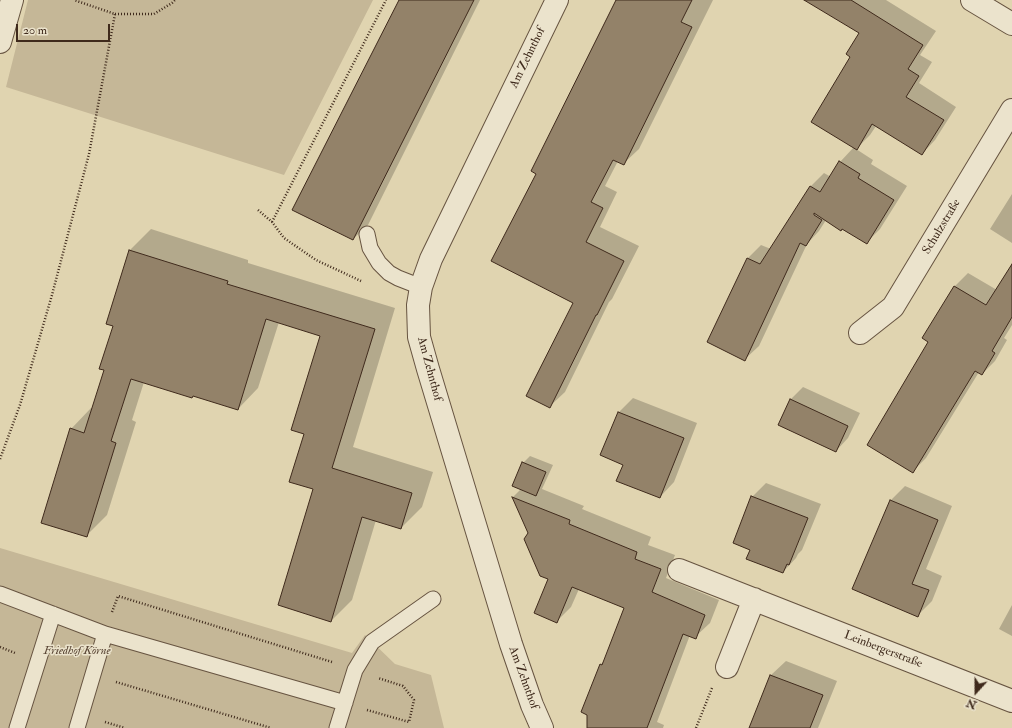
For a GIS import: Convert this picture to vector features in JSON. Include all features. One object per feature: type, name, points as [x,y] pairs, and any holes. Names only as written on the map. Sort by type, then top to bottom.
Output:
[{"type":"street","points":[[0,42],[12,0]]},
{"type":"street","name":"Am Zehnthof","points":[[542,728],[510,644],[428,368],[419,337],[418,305],[421,287],[428,265],[446,225],[557,0]]},
{"type":"street","points":[[972,0],[1012,24]]},
{"type":"street","name":"Schulzstraße","points":[[860,333],[893,307],[1012,110]]},
{"type":"street","name":"Leinbergerstraße","points":[[679,570],[1012,701]]},
{"type":"street","points":[[727,667],[754,599]]},
{"type":"lane","points":[[367,234],[370,248],[379,263],[389,273],[421,287]]},
{"type":"lane","points":[[0,594],[105,634],[345,704]]},
{"type":"lane","points":[[337,728],[355,670],[372,642],[432,599]]},
{"type":"lane","points":[[17,728],[53,614]]},
{"type":"lane","points":[[77,728],[105,634]]},
{"type":"path","points":[[74,0],[115,14],[154,14],[175,0]]},
{"type":"path","points":[[272,222],[386,0]]},
{"type":"path","points":[[0,459],[22,397],[52,296],[89,154],[115,14]]},
{"type":"path","points":[[258,210],[272,222],[284,238],[316,260],[363,282]]},
{"type":"path","points":[[105,634],[118,596],[403,686],[414,700],[409,722],[345,704]]},
{"type":"path","points":[[93,675],[271,728]]},
{"type":"path","points":[[696,728],[712,687]]},
{"type":"green space","points":[[28,0],[373,0],[284,175],[6,87]]},
{"type":"green space","name":"Friedhof Körne","points":[[0,548],[352,653],[365,635],[395,664],[431,675],[444,728],[0,728]]},
{"type":"building","points":[[399,0],[474,0],[353,240],[292,210]]},
{"type":"building","points":[[616,0],[692,0],[681,22],[692,27],[624,165],[613,160],[591,202],[603,208],[586,242],[624,261],[550,408],[526,396],[573,303],[491,261],[536,174],[531,171]]},
{"type":"building","points":[[804,0],[851,0],[923,45],[908,69],[919,76],[906,97],[944,120],[922,155],[872,124],[857,150],[811,122],[850,57],[846,54],[859,33]]},
{"type":"building","points":[[839,161],[860,174],[858,178],[894,200],[867,244],[842,229],[841,231],[814,213],[814,215],[822,220],[806,246],[800,243],[745,361],[707,342],[747,258],[760,264],[810,186],[820,192]]},
{"type":"building","points":[[129,250],[228,281],[227,284],[375,329],[332,468],[412,493],[401,529],[362,517],[331,622],[278,605],[313,489],[289,482],[304,434],[291,430],[320,336],[266,319],[238,410],[193,396],[192,398],[131,379],[111,441],[116,443],[87,537],[41,523],[70,428],[84,433],[104,370],[99,369],[113,326],[106,324]]},
{"type":"building","points":[[1012,264],[1012,317],[992,351],[995,353],[982,375],[975,371],[913,473],[867,445],[928,342],[922,338],[954,286],[986,305]]},
{"type":"building","points":[[790,399],[848,426],[836,452],[778,425]]},
{"type":"building","points":[[618,412],[684,438],[660,498],[616,481],[623,465],[600,455]]},
{"type":"building","points":[[522,462],[546,472],[536,496],[512,486]]},
{"type":"building","points":[[751,496],[808,518],[789,565],[787,564],[783,573],[746,559],[750,550],[733,543]]},
{"type":"building","points":[[512,497],[570,520],[569,524],[637,552],[635,559],[661,569],[652,592],[705,615],[696,639],[683,634],[647,728],[587,728],[587,715],[581,712],[600,664],[602,665],[624,608],[572,587],[557,623],[534,613],[548,579],[540,576],[524,539],[528,533]]},
{"type":"building","points":[[890,500],[938,520],[912,584],[929,590],[918,617],[852,589]]},
{"type":"building","points":[[770,675],[823,695],[810,728],[749,728]]}]
